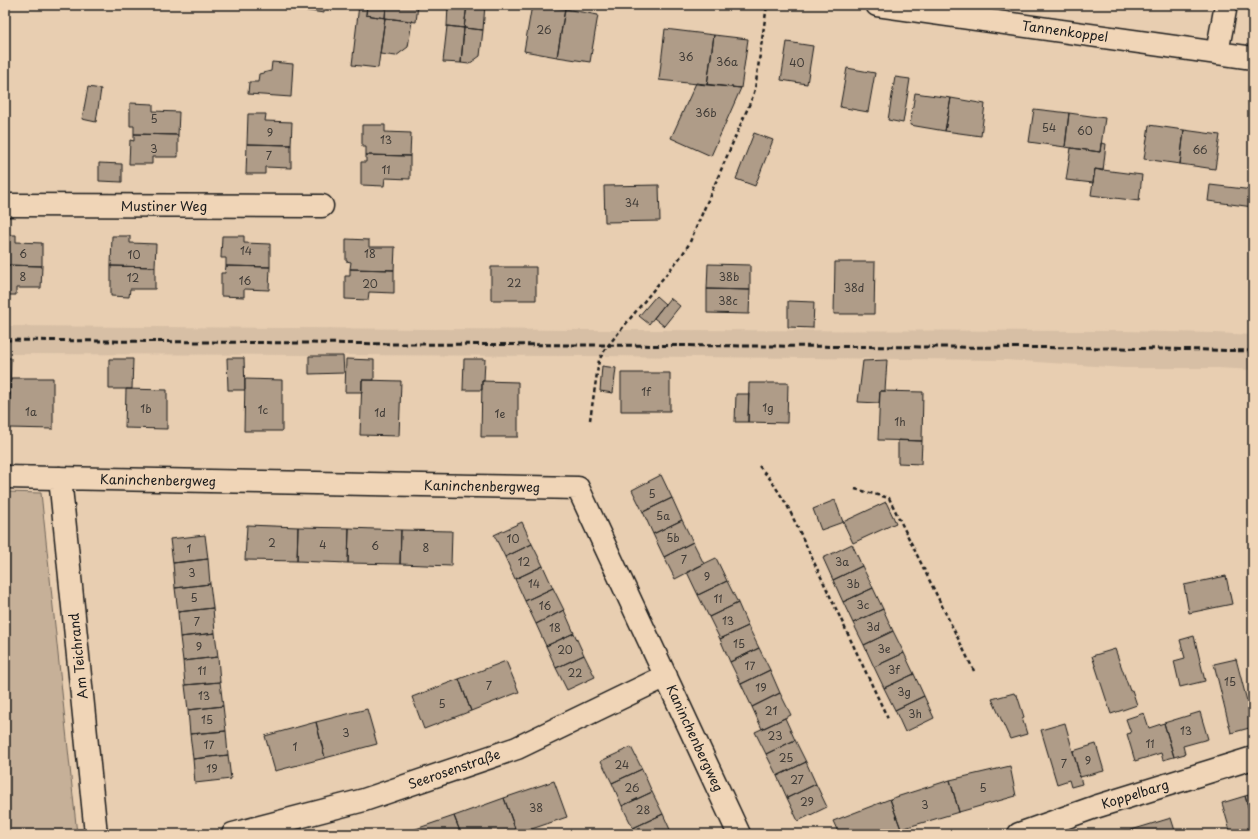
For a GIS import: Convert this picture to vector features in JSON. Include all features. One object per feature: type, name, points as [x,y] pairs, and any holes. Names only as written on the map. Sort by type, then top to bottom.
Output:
[{"type":"street","name":"Tannenkoppel","points":[[876,5],[1253,58]]},
{"type":"street","points":[[1217,52],[1226,5]]},
{"type":"street","name":"Mustiner Weg","points":[[5,205],[322,206]]},
{"type":"street","name":"Kaninchenbergweg","points":[[5,477],[578,488],[739,834]]},
{"type":"street","name":"Am Teichrand","points":[[60,478],[96,834]]},
{"type":"street","name":"Seerosenstraße","points":[[233,834],[364,800],[517,748],[666,676]]},
{"type":"street","name":"Koppelbarg","points":[[1019,834],[1095,807],[1253,758]]},
{"type":"path","points":[[590,420],[599,360],[610,341],[682,255],[689,244],[753,96],[767,5]]},
{"type":"path","points":[[759,466],[771,480],[787,506],[888,719]]},
{"type":"path","points":[[856,489],[889,498],[975,673]]},
{"type":"shaded area","points":[[5,326],[582,330],[1122,331],[1216,333],[1253,335],[1253,370],[1217,368],[1124,368],[1006,360],[602,356],[5,354]]},
{"type":"shaded area","points":[[5,492],[41,493],[77,834],[5,834]]},
{"type":"building","points":[[287,5],[325,5],[324,13],[287,8]]},
{"type":"building","points":[[359,5],[367,5],[366,15],[385,18],[378,68],[352,65]]},
{"type":"building","points":[[367,5],[386,5],[385,18],[366,15]]},
{"type":"building","points":[[386,5],[418,5],[416,22],[385,18]]},
{"type":"building","points":[[448,5],[467,5],[464,28],[447,26]]},
{"type":"building","points":[[467,5],[485,5],[483,30],[464,28]]},
{"type":"building","points":[[532,5],[542,5],[565,9],[557,57],[524,51]]},
{"type":"building","points":[[565,9],[598,15],[590,62],[557,57]]},
{"type":"building","points":[[385,18],[412,21],[408,47],[396,56],[380,54]]},
{"type":"building","points":[[447,26],[464,28],[461,63],[443,62]]},
{"type":"building","points":[[464,28],[483,30],[480,56],[469,64],[461,63]]},
{"type":"building","points":[[665,29],[714,35],[707,85],[659,80]]},
{"type":"building","points":[[714,35],[748,39],[741,88],[707,85]]},
{"type":"building","points":[[787,42],[813,46],[807,84],[781,80]]},
{"type":"building","points":[[272,62],[293,64],[291,97],[248,94],[249,82],[258,82],[259,74],[271,71]]},
{"type":"building","points":[[847,68],[875,73],[868,112],[840,107]]},
{"type":"building","points":[[895,77],[910,79],[903,123],[888,120]]},
{"type":"building","points":[[696,83],[741,88],[711,156],[671,138]]},
{"type":"building","points":[[88,87],[101,89],[96,122],[82,119]]},
{"type":"building","points":[[915,93],[951,98],[945,131],[910,125]]},
{"type":"building","points":[[951,98],[985,104],[981,136],[945,131]]},
{"type":"building","points":[[130,103],[153,104],[153,111],[179,112],[178,135],[134,134],[134,126],[130,126]]},
{"type":"building","points":[[1034,109],[1069,113],[1065,147],[1029,142]]},
{"type":"building","points":[[1069,113],[1105,118],[1100,152],[1065,147]]},
{"type":"building","points":[[248,114],[266,114],[265,121],[292,122],[291,145],[247,144]]},
{"type":"building","points":[[362,125],[385,125],[385,132],[411,133],[410,156],[366,155],[366,147],[362,147]]},
{"type":"building","points":[[1149,125],[1184,130],[1180,164],[1144,159]]},
{"type":"building","points":[[1184,130],[1220,135],[1215,169],[1180,164]]},
{"type":"building","points":[[754,133],[773,140],[755,186],[736,179]]},
{"type":"building","points":[[134,134],[178,135],[178,157],[152,157],[152,164],[129,164],[130,140],[134,141]]},
{"type":"building","points":[[1101,143],[1106,144],[1103,171],[1095,169],[1093,183],[1066,180],[1071,148],[1100,152]]},
{"type":"building","points":[[247,144],[291,145],[291,168],[265,167],[265,174],[246,174]]},
{"type":"building","points":[[366,155],[410,156],[410,179],[385,178],[384,186],[361,185],[361,162],[366,162]]},
{"type":"building","points":[[99,163],[122,164],[122,182],[99,181]]},
{"type":"building","points":[[1095,169],[1142,175],[1139,201],[1091,195]]},
{"type":"building","points":[[659,185],[660,221],[605,222],[604,186]]},
{"type":"building","points":[[1210,185],[1253,190],[1253,207],[1208,201]]},
{"type":"building","points":[[5,235],[16,235],[16,242],[42,243],[42,266],[5,265]]},
{"type":"building","points":[[112,236],[130,236],[130,243],[156,244],[155,267],[111,266]]},
{"type":"building","points":[[222,236],[244,236],[244,243],[270,244],[270,267],[226,266],[226,258],[221,258]]},
{"type":"building","points":[[346,239],[369,240],[369,247],[395,247],[394,270],[350,269],[351,262],[346,261]]},
{"type":"building","points":[[835,262],[875,262],[874,314],[834,314]]},
{"type":"building","points":[[708,264],[750,265],[750,290],[707,289]]},
{"type":"building","points":[[5,265],[42,266],[41,288],[16,288],[16,295],[5,295]]},
{"type":"building","points":[[111,266],[155,267],[155,289],[130,289],[129,297],[111,296]]},
{"type":"building","points":[[226,266],[270,267],[269,290],[244,289],[244,297],[221,296],[221,273],[225,273]]},
{"type":"building","points":[[491,267],[536,267],[536,300],[491,300]]},
{"type":"building","points":[[350,269],[394,270],[394,293],[369,292],[368,300],[345,299],[345,276],[350,276]]},
{"type":"building","points":[[707,289],[750,290],[749,314],[707,313]]},
{"type":"building","points":[[656,296],[665,304],[649,324],[639,316]]},
{"type":"building","points":[[670,298],[680,306],[664,326],[654,318]]},
{"type":"building","points":[[788,301],[814,302],[813,328],[788,327]]},
{"type":"building","points":[[309,356],[343,356],[344,373],[309,374]]},
{"type":"building","points":[[5,358],[11,358],[10,395],[5,395]]},
{"type":"building","points":[[227,358],[244,358],[245,390],[228,390]]},
{"type":"building","points":[[109,359],[133,359],[132,389],[109,389]]},
{"type":"building","points":[[346,359],[374,360],[374,380],[362,380],[362,392],[345,392]]},
{"type":"building","points":[[464,359],[485,359],[482,390],[463,390]]},
{"type":"building","points":[[887,360],[885,391],[880,391],[879,403],[858,402],[863,361]]},
{"type":"building","points":[[602,366],[616,368],[613,393],[600,391]]},
{"type":"building","points":[[621,373],[670,373],[670,411],[621,411]]},
{"type":"building","points":[[11,378],[53,378],[53,429],[9,428]]},
{"type":"building","points":[[245,379],[282,380],[282,431],[244,431]]},
{"type":"building","points":[[362,380],[401,381],[399,436],[360,435]]},
{"type":"building","points":[[482,381],[518,382],[518,437],[481,437]]},
{"type":"building","points":[[749,383],[788,383],[787,423],[748,422]]},
{"type":"building","points":[[126,389],[167,390],[167,429],[125,428]]},
{"type":"building","points":[[880,391],[923,392],[922,441],[878,440]]},
{"type":"building","points":[[736,394],[749,394],[748,422],[735,422]]},
{"type":"building","points":[[898,440],[922,441],[921,464],[898,463]]},
{"type":"building","points":[[661,475],[672,498],[643,512],[632,490]]},
{"type":"building","points":[[672,498],[682,520],[653,534],[643,512]]},
{"type":"building","points":[[835,500],[843,522],[821,530],[813,509]]},
{"type":"building","points":[[886,502],[896,523],[853,543],[843,522]]},
{"type":"building","points":[[682,520],[693,542],[664,557],[653,534]]},
{"type":"building","points":[[522,522],[532,544],[505,557],[494,535]]},
{"type":"building","points":[[247,525],[298,527],[297,561],[245,560]]},
{"type":"building","points":[[298,527],[349,528],[348,563],[297,561]]},
{"type":"building","points":[[349,528],[401,530],[400,564],[348,563]]},
{"type":"building","points":[[401,530],[452,531],[451,566],[400,564]]},
{"type":"building","points":[[205,535],[208,559],[173,563],[170,539]]},
{"type":"building","points":[[693,542],[704,564],[675,579],[664,557]]},
{"type":"building","points":[[532,544],[543,566],[515,579],[505,557]]},
{"type":"building","points":[[852,544],[862,566],[833,580],[823,558]]},
{"type":"building","points":[[716,558],[727,581],[698,595],[687,572]]},
{"type":"building","points":[[208,559],[210,584],[175,588],[173,563]]},
{"type":"building","points":[[543,566],[553,588],[525,601],[515,579]]},
{"type":"building","points":[[862,566],[873,588],[843,602],[833,580]]},
{"type":"building","points":[[1226,576],[1232,604],[1189,613],[1184,585]]},
{"type":"building","points":[[727,581],[738,603],[709,617],[698,595]]},
{"type":"building","points":[[210,584],[213,608],[178,612],[175,588]]},
{"type":"building","points":[[553,588],[564,610],[536,624],[525,601]]},
{"type":"building","points":[[873,588],[883,609],[853,623],[843,602]]},
{"type":"building","points":[[738,603],[748,626],[720,639],[709,617]]},
{"type":"building","points":[[213,608],[215,633],[180,637],[178,612]]},
{"type":"building","points":[[883,609],[893,631],[864,645],[853,623]]},
{"type":"building","points":[[564,610],[574,633],[546,646],[536,624]]},
{"type":"building","points":[[748,626],[759,648],[730,662],[720,639]]},
{"type":"building","points":[[893,631],[904,653],[874,667],[864,645]]},
{"type":"building","points":[[215,633],[218,657],[183,661],[180,637]]},
{"type":"building","points":[[574,633],[584,655],[556,668],[546,646]]},
{"type":"building","points":[[1194,636],[1205,681],[1180,687],[1174,661],[1185,658],[1180,640]]},
{"type":"building","points":[[759,648],[770,670],[741,684],[730,662]]},
{"type":"building","points":[[1115,649],[1130,691],[1132,690],[1137,705],[1111,714],[1092,656]]},
{"type":"building","points":[[904,653],[914,674],[884,688],[874,667]]},
{"type":"building","points":[[584,655],[595,677],[567,690],[556,668]]},
{"type":"building","points":[[218,657],[220,682],[185,685],[183,661]]},
{"type":"building","points":[[1236,659],[1247,701],[1253,699],[1253,727],[1231,733],[1214,664]]},
{"type":"building","points":[[506,661],[519,692],[471,711],[459,679]]},
{"type":"building","points":[[770,670],[780,693],[752,707],[741,684]]},
{"type":"building","points":[[914,674],[924,696],[895,710],[884,688]]},
{"type":"building","points":[[459,679],[471,711],[424,729],[412,697]]},
{"type":"building","points":[[220,682],[223,706],[188,710],[185,685]]},
{"type":"building","points":[[780,693],[791,715],[762,729],[752,707]]},
{"type":"building","points":[[1014,693],[1017,695],[1024,717],[1022,718],[1027,734],[1010,739],[992,699]]},
{"type":"building","points":[[924,696],[934,718],[905,732],[895,710]]},
{"type":"building","points":[[223,706],[226,731],[190,734],[188,710]]},
{"type":"building","points":[[367,709],[377,744],[325,758],[316,722]]},
{"type":"building","points":[[1200,712],[1208,739],[1183,746],[1185,754],[1174,757],[1164,723]]},
{"type":"building","points":[[1144,713],[1149,728],[1164,723],[1174,757],[1163,760],[1161,753],[1135,761],[1127,734],[1131,733],[1126,719]]},
{"type":"building","points":[[785,718],[795,740],[766,754],[755,732]]},
{"type":"building","points":[[316,722],[325,758],[275,771],[265,736]]},
{"type":"building","points":[[1065,723],[1082,784],[1071,787],[1069,780],[1057,784],[1041,730]]},
{"type":"building","points":[[226,731],[228,755],[193,759],[190,734]]},
{"type":"building","points":[[795,740],[806,762],[777,776],[766,754]]},
{"type":"building","points":[[1096,744],[1104,771],[1080,777],[1073,751]]},
{"type":"building","points":[[631,747],[642,769],[612,783],[601,761]]},
{"type":"building","points":[[228,755],[231,779],[195,783],[193,759]]},
{"type":"building","points":[[806,762],[816,784],[787,798],[777,776]]},
{"type":"building","points":[[1010,766],[1016,796],[959,812],[950,780]]},
{"type":"building","points":[[642,769],[652,792],[622,806],[612,783]]},
{"type":"building","points":[[950,780],[959,812],[901,829],[890,799]]},
{"type":"building","points":[[554,781],[567,817],[517,834],[504,798]]},
{"type":"building","points":[[816,784],[827,807],[798,821],[787,798]]},
{"type":"building","points":[[652,792],[663,814],[633,828],[622,806]]},
{"type":"building","points":[[1253,794],[1253,823],[1245,796]]},
{"type":"building","points":[[1245,796],[1253,823],[1253,834],[1231,834],[1222,803]]},
{"type":"building","points":[[504,798],[517,834],[461,834],[454,816]]},
{"type":"building","points":[[890,799],[901,829],[890,834],[839,834],[833,821]]},
{"type":"building","points":[[663,814],[672,834],[636,834],[633,828]]},
{"type":"building","points":[[454,816],[461,834],[404,834],[404,833]]},
{"type":"building","points":[[1171,818],[1176,834],[1129,834],[1128,831]]},
{"type":"railway","points":[[5,340],[1119,348],[1253,351]]}]
